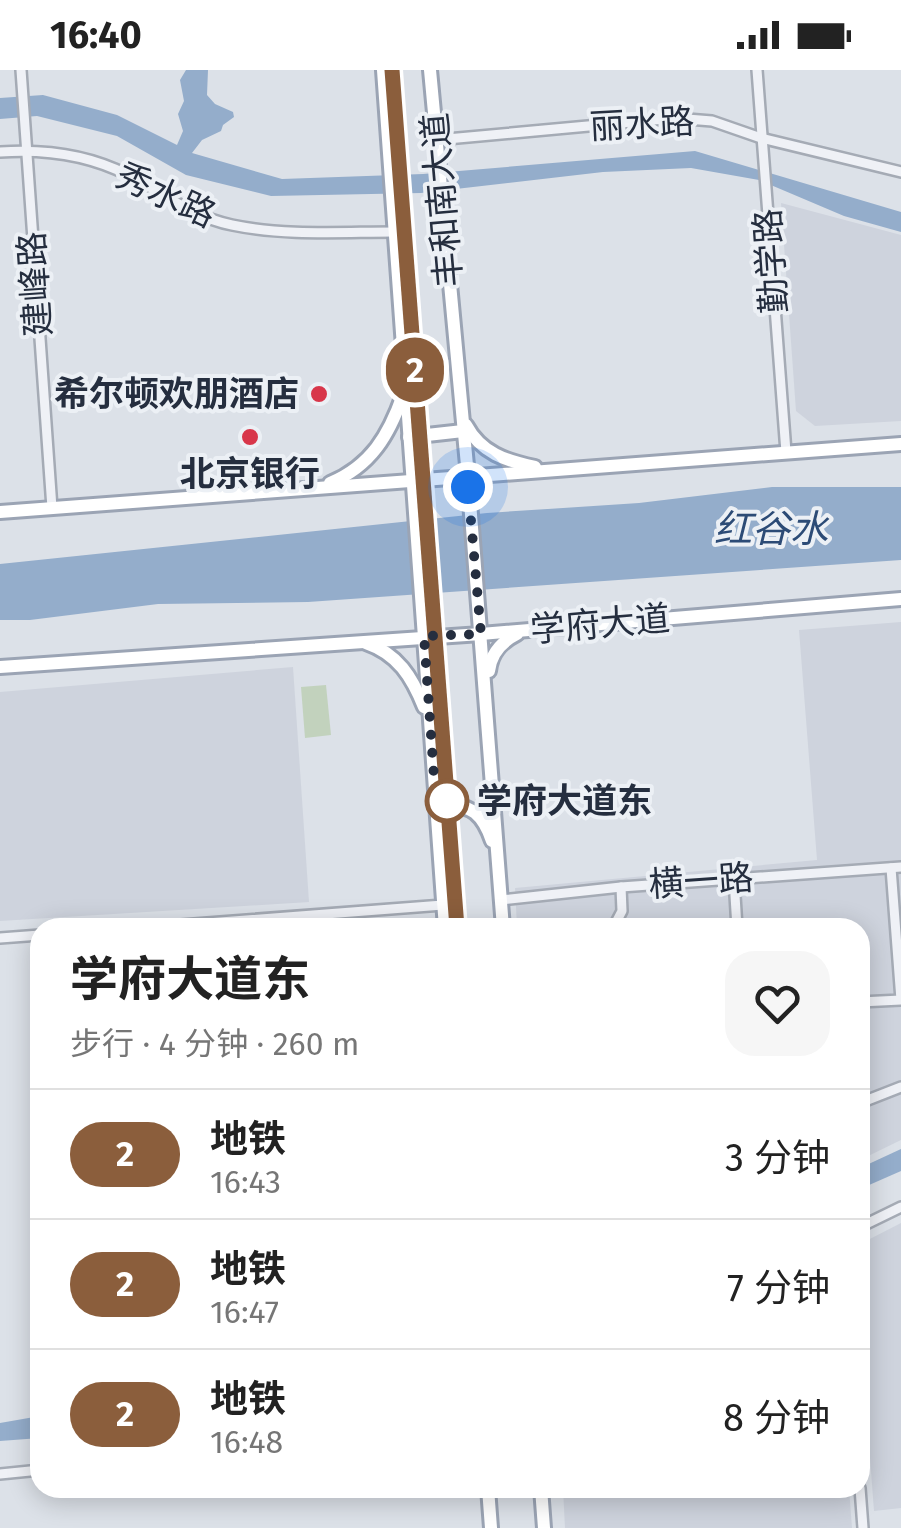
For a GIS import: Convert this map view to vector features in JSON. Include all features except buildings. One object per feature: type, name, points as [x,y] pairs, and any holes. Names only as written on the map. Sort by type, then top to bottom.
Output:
[{"type":"main road","name":"丰和南大道","points":[[382,70],[445,918]]},
{"type":"main road","name":"丰和南大道","points":[[430,70],[464,431],[501,918]]},
{"type":"main road","points":[[320,488],[359,468],[378,448],[393,425],[406,388]]},
{"type":"main road","points":[[462,416],[472,436],[488,451],[505,460],[548,470]]},
{"type":"main road","points":[[409,437],[464,431]]},
{"type":"main road","points":[[0,512],[412,481],[468,483],[548,470],[901,444]]},
{"type":"main road","name":"学府大道","points":[[0,667],[481,634],[901,598]]},
{"type":"main road","points":[[486,709],[490,658],[514,635],[542,629]]},
{"type":"main road","points":[[359,641],[387,650],[400,664],[415,684],[430,721]]},
{"type":"main road","points":[[440,861],[441,815],[444,808],[456,805],[478,814],[488,828],[498,857]]},
{"type":"main road","points":[[489,1498],[491,1528]]},
{"type":"main road","points":[[542,1498],[544,1528]]},
{"type":"street","name":"建峰路","points":[[20,70],[52,508]]},
{"type":"street","name":"勤学路","points":[[757,70],[786,452]]},
{"type":"street","name":"丽水路","points":[[436,140],[675,118],[712,121],[761,138],[901,172]]},
{"type":"street","name":"秀水路","points":[[0,152],[24,150],[77,156],[125,173],[189,211],[231,225],[288,232],[394,232]]},
{"type":"street","name":"横一路","points":[[500,900],[896,867]]},
{"type":"street","points":[[870,1002],[901,1000],[896,867]]},
{"type":"street","points":[[734,879],[736,918]]},
{"type":"street","points":[[619,918],[621,887]]},
{"type":"street","points":[[273,918],[444,905]]},
{"type":"street","points":[[0,938],[30,936]]},
{"type":"street","points":[[870,1099],[901,1087]]},
{"type":"street","points":[[870,1222],[901,1206]]},
{"type":"street","points":[[0,1474],[30,1471]]},
{"type":"street","points":[[861,1498],[863,1528]]},
{"type":"shaded area","points":[[781,203],[901,235],[901,421],[815,426],[796,411]]},
{"type":"shaded area","points":[[901,622],[901,1140],[870,1155],[870,918],[517,918],[515,888],[817,860],[799,630]]},
{"type":"shaded area","points":[[293,667],[309,902],[0,921],[0,692]]},
{"type":"shaded area","points":[[901,1223],[901,1508],[874,1511],[870,1458],[870,1239]]},
{"type":"shaded area","points":[[564,1498],[850,1498],[852,1528],[565,1528]]},
{"type":"green space","points":[[326,685],[331,735],[305,738],[301,687]]},
{"type":"water","points":[[186,70],[208,70],[207,95],[215,104],[233,112],[234,117],[221,131],[202,140],[192,153],[282,179],[423,174],[695,151],[901,212],[901,232],[844,216],[759,180],[691,168],[603,172],[421,193],[271,196],[186,175],[117,136],[37,116],[0,119],[0,98],[43,95],[117,115],[177,145],[183,131],[178,114],[184,101],[180,80]]},
{"type":"water","name":"红谷水","points":[[772,487],[901,487],[901,560],[308,602],[158,604],[30,620],[0,620],[0,564]]},
{"type":"water","points":[[901,1149],[901,1171],[870,1185],[870,1163]]},
{"type":"water","points":[[30,1418],[30,1439],[0,1441],[0,1423]]},
{"type":"metro line","name":"2","points":[[392,70],[456,918]]},
{"type":"place","name":"希尔顿欢朋酒店","points":[[319,394]]},
{"type":"place","name":"北京银行","points":[[250,437]]},
{"type":"place","name":"学府大道东","points":[[447,801]]},
{"type":"route","points":[[447,801],[435,791],[424,636],[481,634],[468,487]]}]
